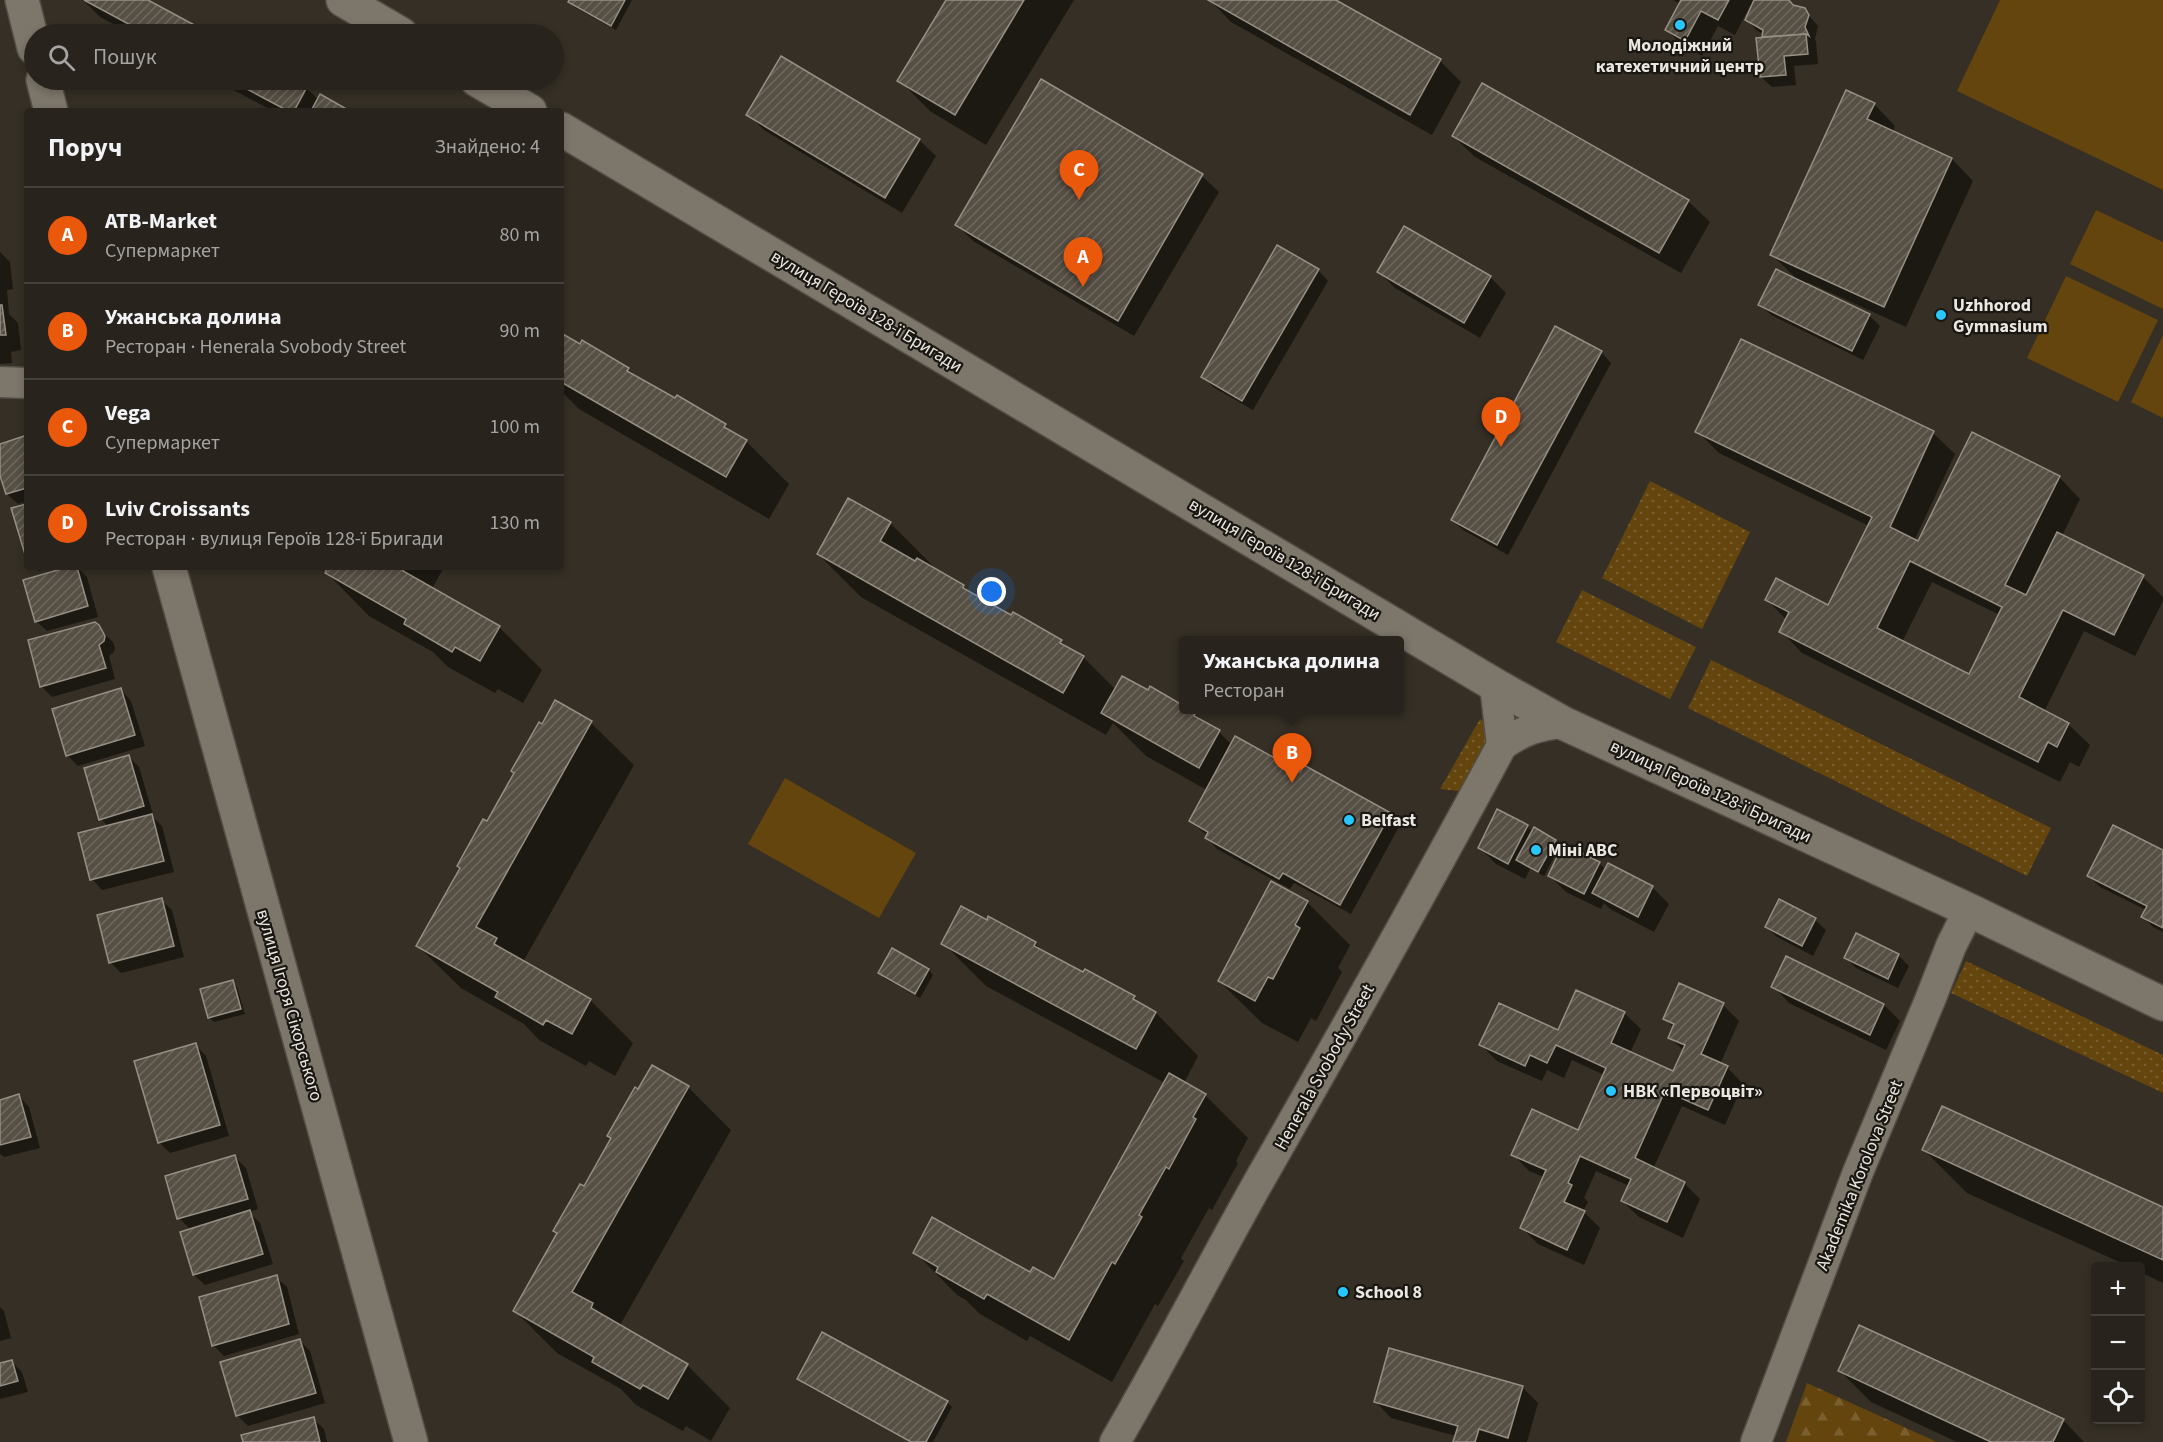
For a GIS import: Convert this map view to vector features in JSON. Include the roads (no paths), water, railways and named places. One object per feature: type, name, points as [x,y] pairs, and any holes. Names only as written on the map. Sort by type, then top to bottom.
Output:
[{"type":"street","points":[[22,0],[28,24]]},
{"type":"street","points":[[343,0],[384,24]]},
{"type":"street","points":[[46,90],[50,108]]},
{"type":"street","points":[[494,90],[525,108]]},
{"type":"street","name":"вулиця Героїв 128-ї Бригади","points":[[564,131],[1495,685],[1563,723],[1969,910],[2163,1004]]},
{"type":"street","points":[[0,382],[24,383]]},
{"type":"street","name":"вулиця Ігоря Сікорського","points":[[170,570],[411,1442]]},
{"type":"street","points":[[1495,685],[1502,745],[1520,732],[1532,727],[1563,723]]},
{"type":"street","name":"Henerala Svobody Street","points":[[1115,1442],[1502,745]]},
{"type":"street","name":"Akademika Korolova Street","points":[[1756,1442],[1858,1172],[1951,945],[1969,910]]},
{"type":"place","name":"Молодіжний катехетичний центр","points":[[1680,25]]},
{"type":"place","name":"Vega","points":[[1079,200]]},
{"type":"place","name":"ATB-Market","points":[[1083,287]]},
{"type":"place","name":"Uzhhorod Gymnasium","points":[[1941,315]]},
{"type":"place","name":"Lviv Croissants","points":[[1501,447]]},
{"type":"place","name":"Ужанська долина","points":[[1292,783]]},
{"type":"place","name":"Belfast","points":[[1349,820]]},
{"type":"place","name":"Міні ABC","points":[[1536,850]]},
{"type":"place","name":"НВК «Первоцвіт»","points":[[1611,1091]]},
{"type":"place","name":"School 8","points":[[1343,1292]]}]
